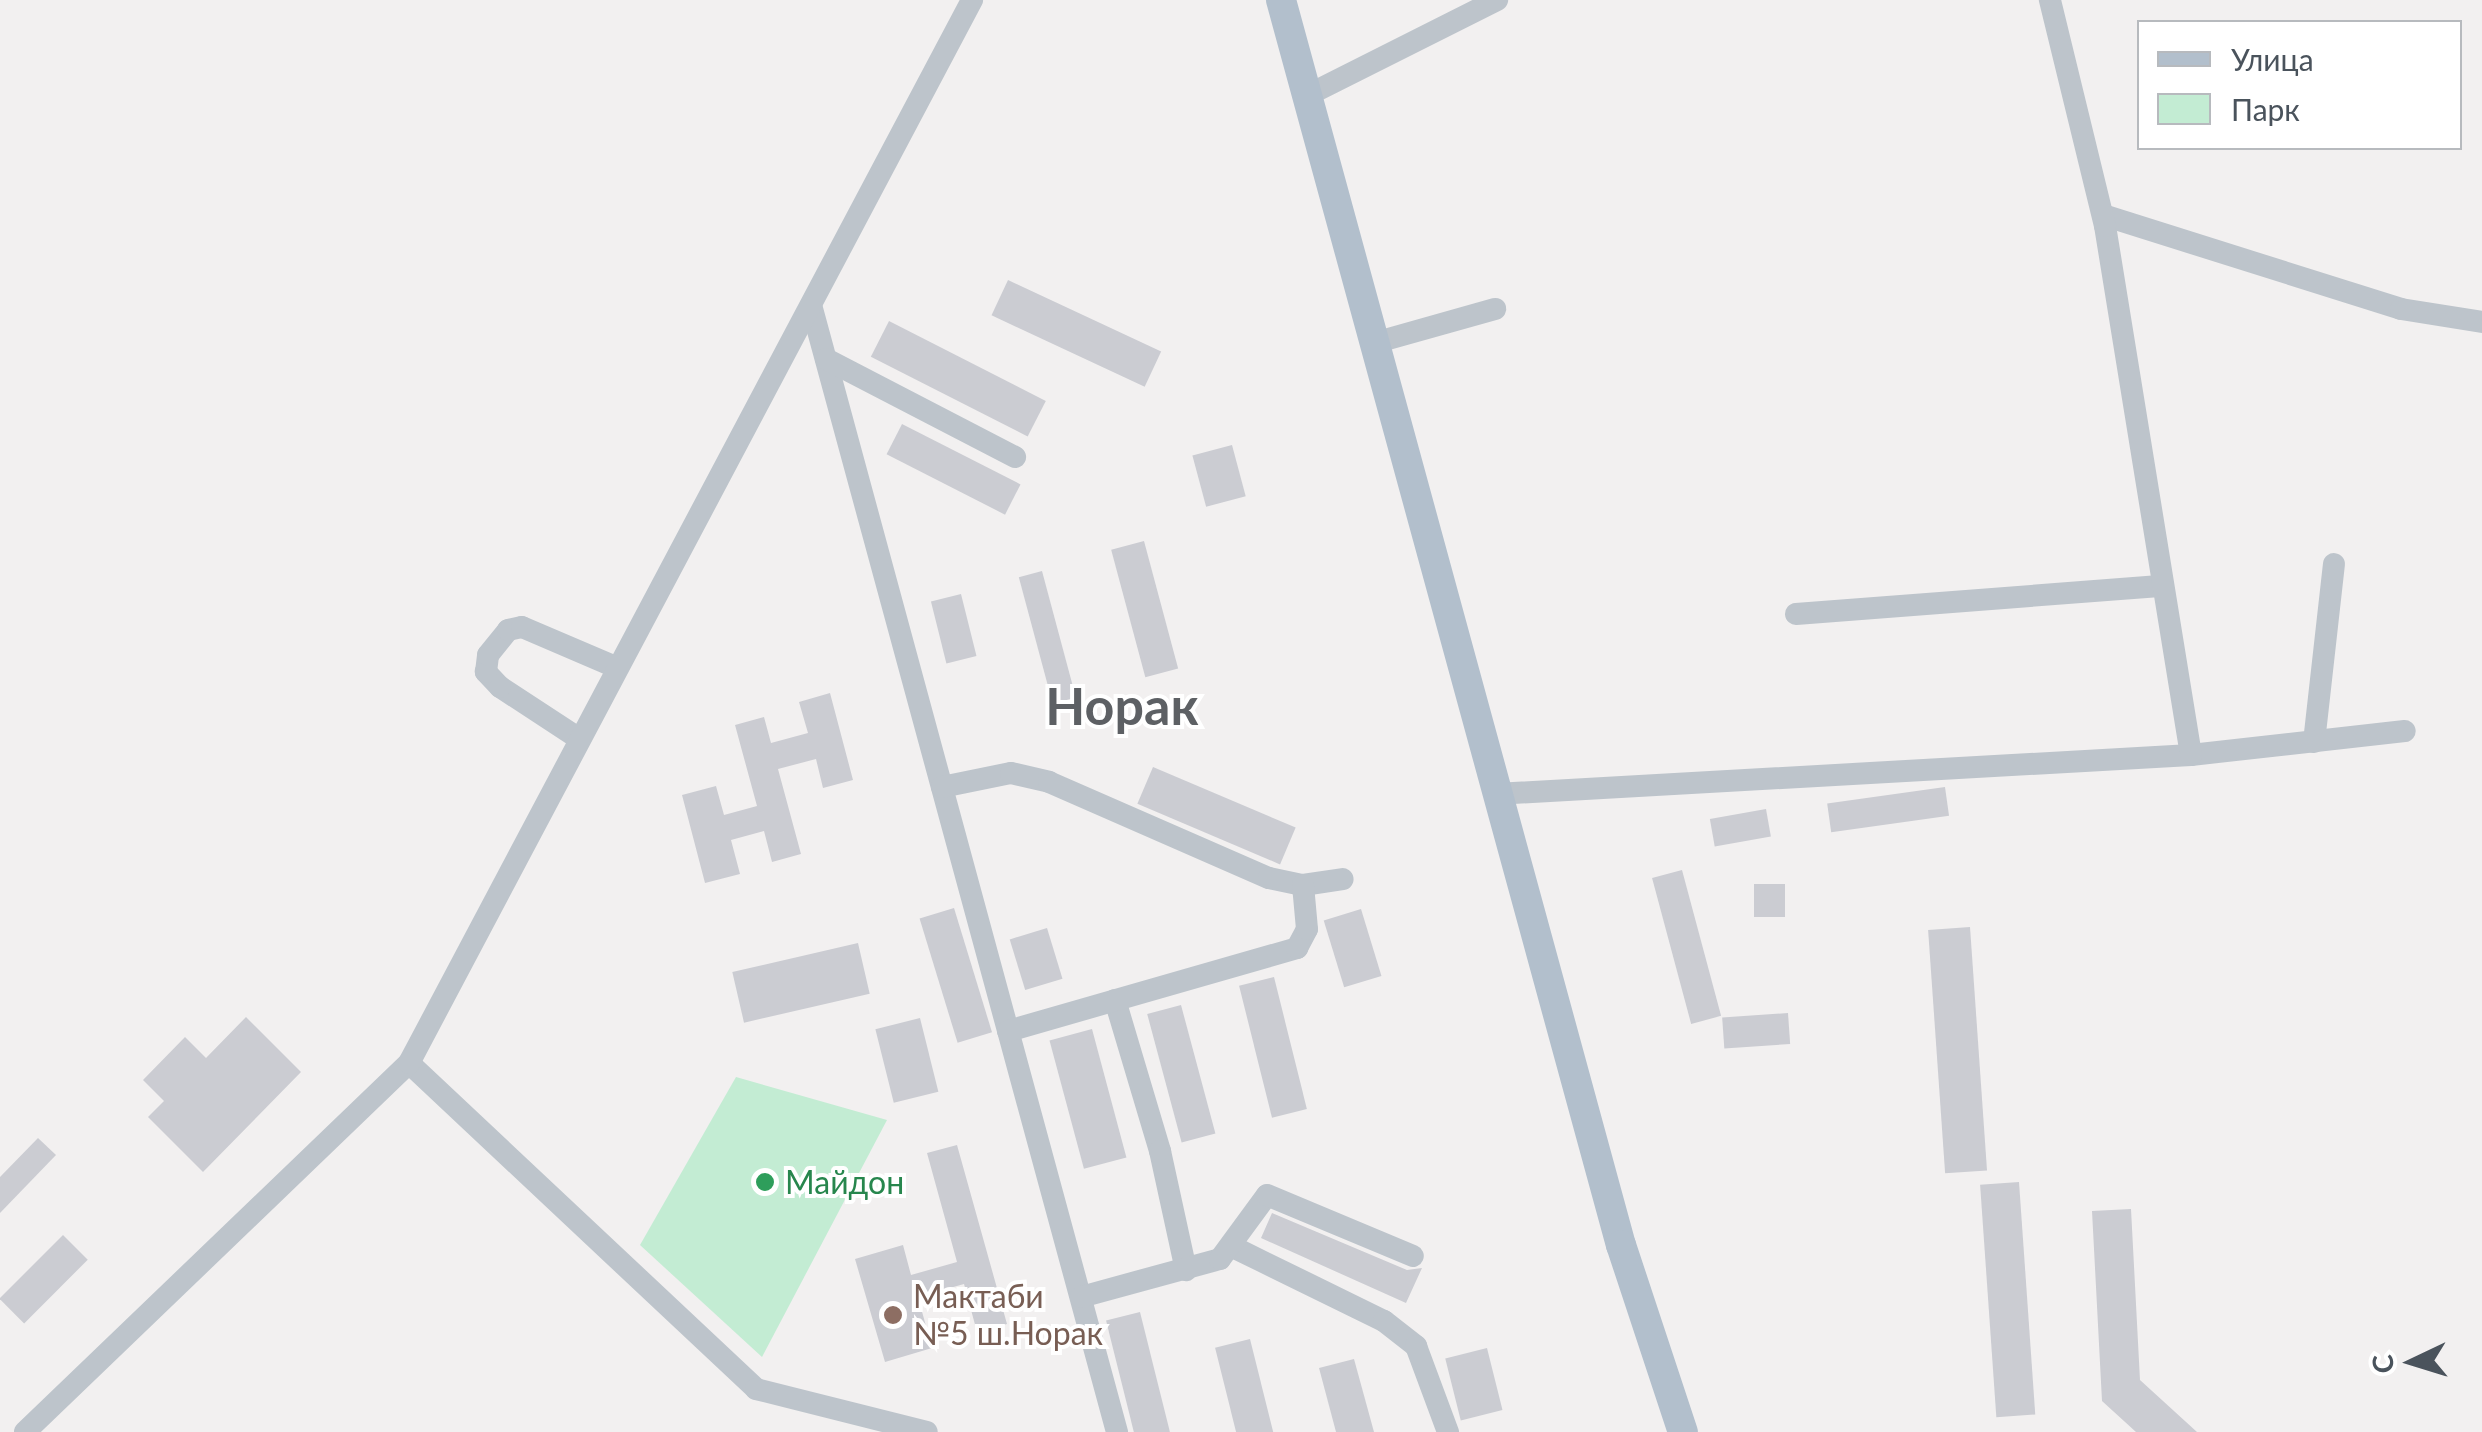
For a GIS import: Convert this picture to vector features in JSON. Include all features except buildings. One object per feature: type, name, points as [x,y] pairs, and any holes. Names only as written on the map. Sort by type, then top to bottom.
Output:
[{"type":"main road","points":[[1281,0],[1621,1245],[1683,1432]]},
{"type":"street","points":[[25,1432],[409,1063],[972,0]]},
{"type":"street","points":[[1306,96],[1497,0]]},
{"type":"street","points":[[2050,0],[2103,215],[2191,755]]},
{"type":"street","points":[[2103,215],[2401,308],[2482,322]]},
{"type":"street","points":[[812,306],[1117,1432]]},
{"type":"street","points":[[1374,343],[1495,310]]},
{"type":"street","points":[[826,358],[1015,457]]},
{"type":"street","points":[[2314,742],[2334,564]]},
{"type":"street","points":[[1796,614],[2164,586]]},
{"type":"street","points":[[578,738],[500,687],[486,672],[488,655],[508,630],[522,628],[616,668]]},
{"type":"street","points":[[1496,794],[2191,755],[2405,731]]},
{"type":"street","points":[[942,786],[1011,773],[1049,782],[1269,878],[1303,885],[1343,879]]},
{"type":"street","points":[[1008,1031],[1297,948],[1307,929],[1303,885]]},
{"type":"street","points":[[1115,1000],[1160,1151],[1186,1270]]},
{"type":"street","points":[[409,1063],[756,1389],[927,1432]]},
{"type":"street","points":[[1080,1297],[1186,1270],[1234,1248],[1258,1199],[1267,1195],[1413,1256]]},
{"type":"street","points":[[1234,1248],[1384,1321],[1416,1346],[1448,1432]]},
{"type":"green space","name":"Майдон","points":[[736,1077],[887,1120],[762,1357],[640,1245]]},
{"type":"place","name":"Майдон","points":[[765,1182]]},
{"type":"place","name":"Мактаби №5 ш.Норак","points":[[893,1315]]},
{"type":"district","name":"Норак","points":[[1122,706]]}]
